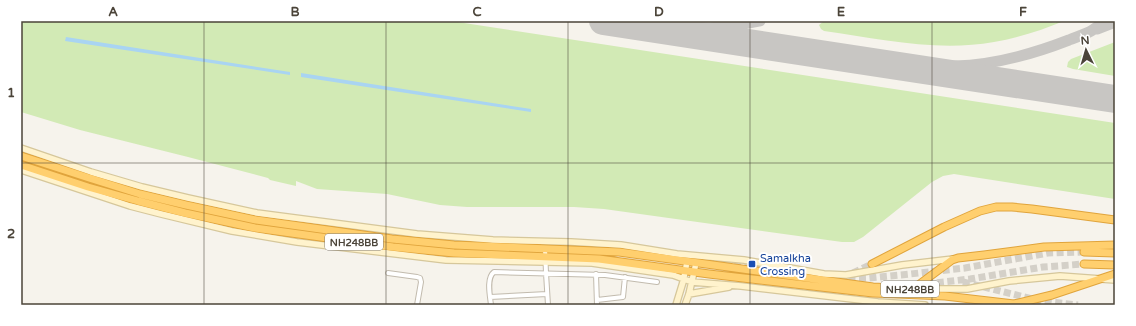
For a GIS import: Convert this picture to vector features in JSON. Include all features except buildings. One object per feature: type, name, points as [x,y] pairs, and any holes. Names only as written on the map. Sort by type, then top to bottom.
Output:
[{"type":"highway","name":"NH248BB","points":[[21,156],[140,194],[256,220],[454,245],[619,252],[874,287],[913,289],[955,259],[1044,247],[1115,245]]},
{"type":"highway","name":"NH248BB","points":[[21,165],[88,187],[138,201],[255,228],[393,247],[545,259],[599,259],[873,293],[945,296],[1016,305]]},
{"type":"highway","points":[[872,264],[944,227],[980,211],[996,208],[1012,207],[1032,209],[1115,220]]},
{"type":"highway","points":[[1084,252],[1115,253]]},
{"type":"highway","points":[[1084,264],[1115,265]]},
{"type":"highway","points":[[1016,305],[1052,295],[1115,274]]},
{"type":"street","points":[[21,148],[91,172],[142,187],[188,198],[265,214],[418,234],[493,240],[621,245],[677,254],[744,260],[824,274],[846,274],[902,265],[955,259]]},
{"type":"street","points":[[21,170],[130,206],[232,231],[297,242],[446,260],[545,259],[592,263],[673,275],[692,282],[741,286],[878,302],[925,305]]},
{"type":"street","points":[[545,248],[548,305]]},
{"type":"street","points":[[676,305],[688,262]]},
{"type":"street","points":[[685,305],[695,272],[696,263]]},
{"type":"street","points":[[491,305],[490,278],[494,272],[596,274],[657,282]]},
{"type":"street","points":[[388,273],[420,278],[421,282],[417,305]]},
{"type":"street","points":[[596,274],[597,302],[623,297],[625,277]]},
{"type":"street","points":[[913,289],[968,289],[1009,281],[1060,276],[1115,280]]},
{"type":"street","points":[[689,294],[733,286],[741,286]]},
{"type":"street","points":[[490,297],[548,294]]},
{"type":"green space","points":[[21,21],[451,21],[1115,123],[1115,199],[954,174],[943,176],[932,182],[863,237],[854,242],[842,242],[604,209],[574,207],[467,207],[440,205],[387,194],[317,189],[296,181],[296,186],[80,130],[21,112]]},
{"type":"green space","points":[[824,21],[1046,21],[1056,23],[1057,21],[1064,21],[1047,28],[994,42],[951,46],[887,41],[824,31],[819,25]]},
{"type":"green space","points":[[1115,42],[1115,76],[1067,67],[1068,62],[1071,59]]},
{"type":"water","points":[[66,37],[290,72],[290,75],[65,41]]},
{"type":"water","points":[[301,73],[531,109],[531,112],[301,77]]},
{"type":"taxiway","points":[[626,24],[660,27],[710,28],[760,21]]},
{"type":"taxiway","points":[[882,63],[918,66],[946,66],[970,65],[999,61],[1041,50],[1083,35],[1092,31],[1103,21]]},
{"type":"taxiway","points":[[1097,29],[1115,22]]},
{"type":"runway","points":[[603,21],[1115,99]]},
{"type":"tunnel","points":[[21,152],[51,162]]},
{"type":"tunnel","points":[[103,179],[187,202],[258,216]]},
{"type":"tunnel","points":[[171,213],[240,228]]},
{"type":"tunnel","points":[[437,238],[474,241]]},
{"type":"tunnel","points":[[523,243],[620,249]]},
{"type":"tunnel","points":[[642,252],[666,255]]},
{"type":"tunnel","points":[[682,257],[842,279],[869,278],[965,268],[1048,253],[1084,252]]},
{"type":"tunnel","points":[[853,273],[872,264]]},
{"type":"tunnel","points":[[916,285],[970,279],[1043,267],[1084,264]]},
{"type":"tunnel","points":[[744,281],[842,295],[856,293]]},
{"type":"tunnel","points":[[963,282],[1041,301],[1078,305]]},
{"type":"place","name":"Samalkha Crossing","points":[[752,264]]}]
